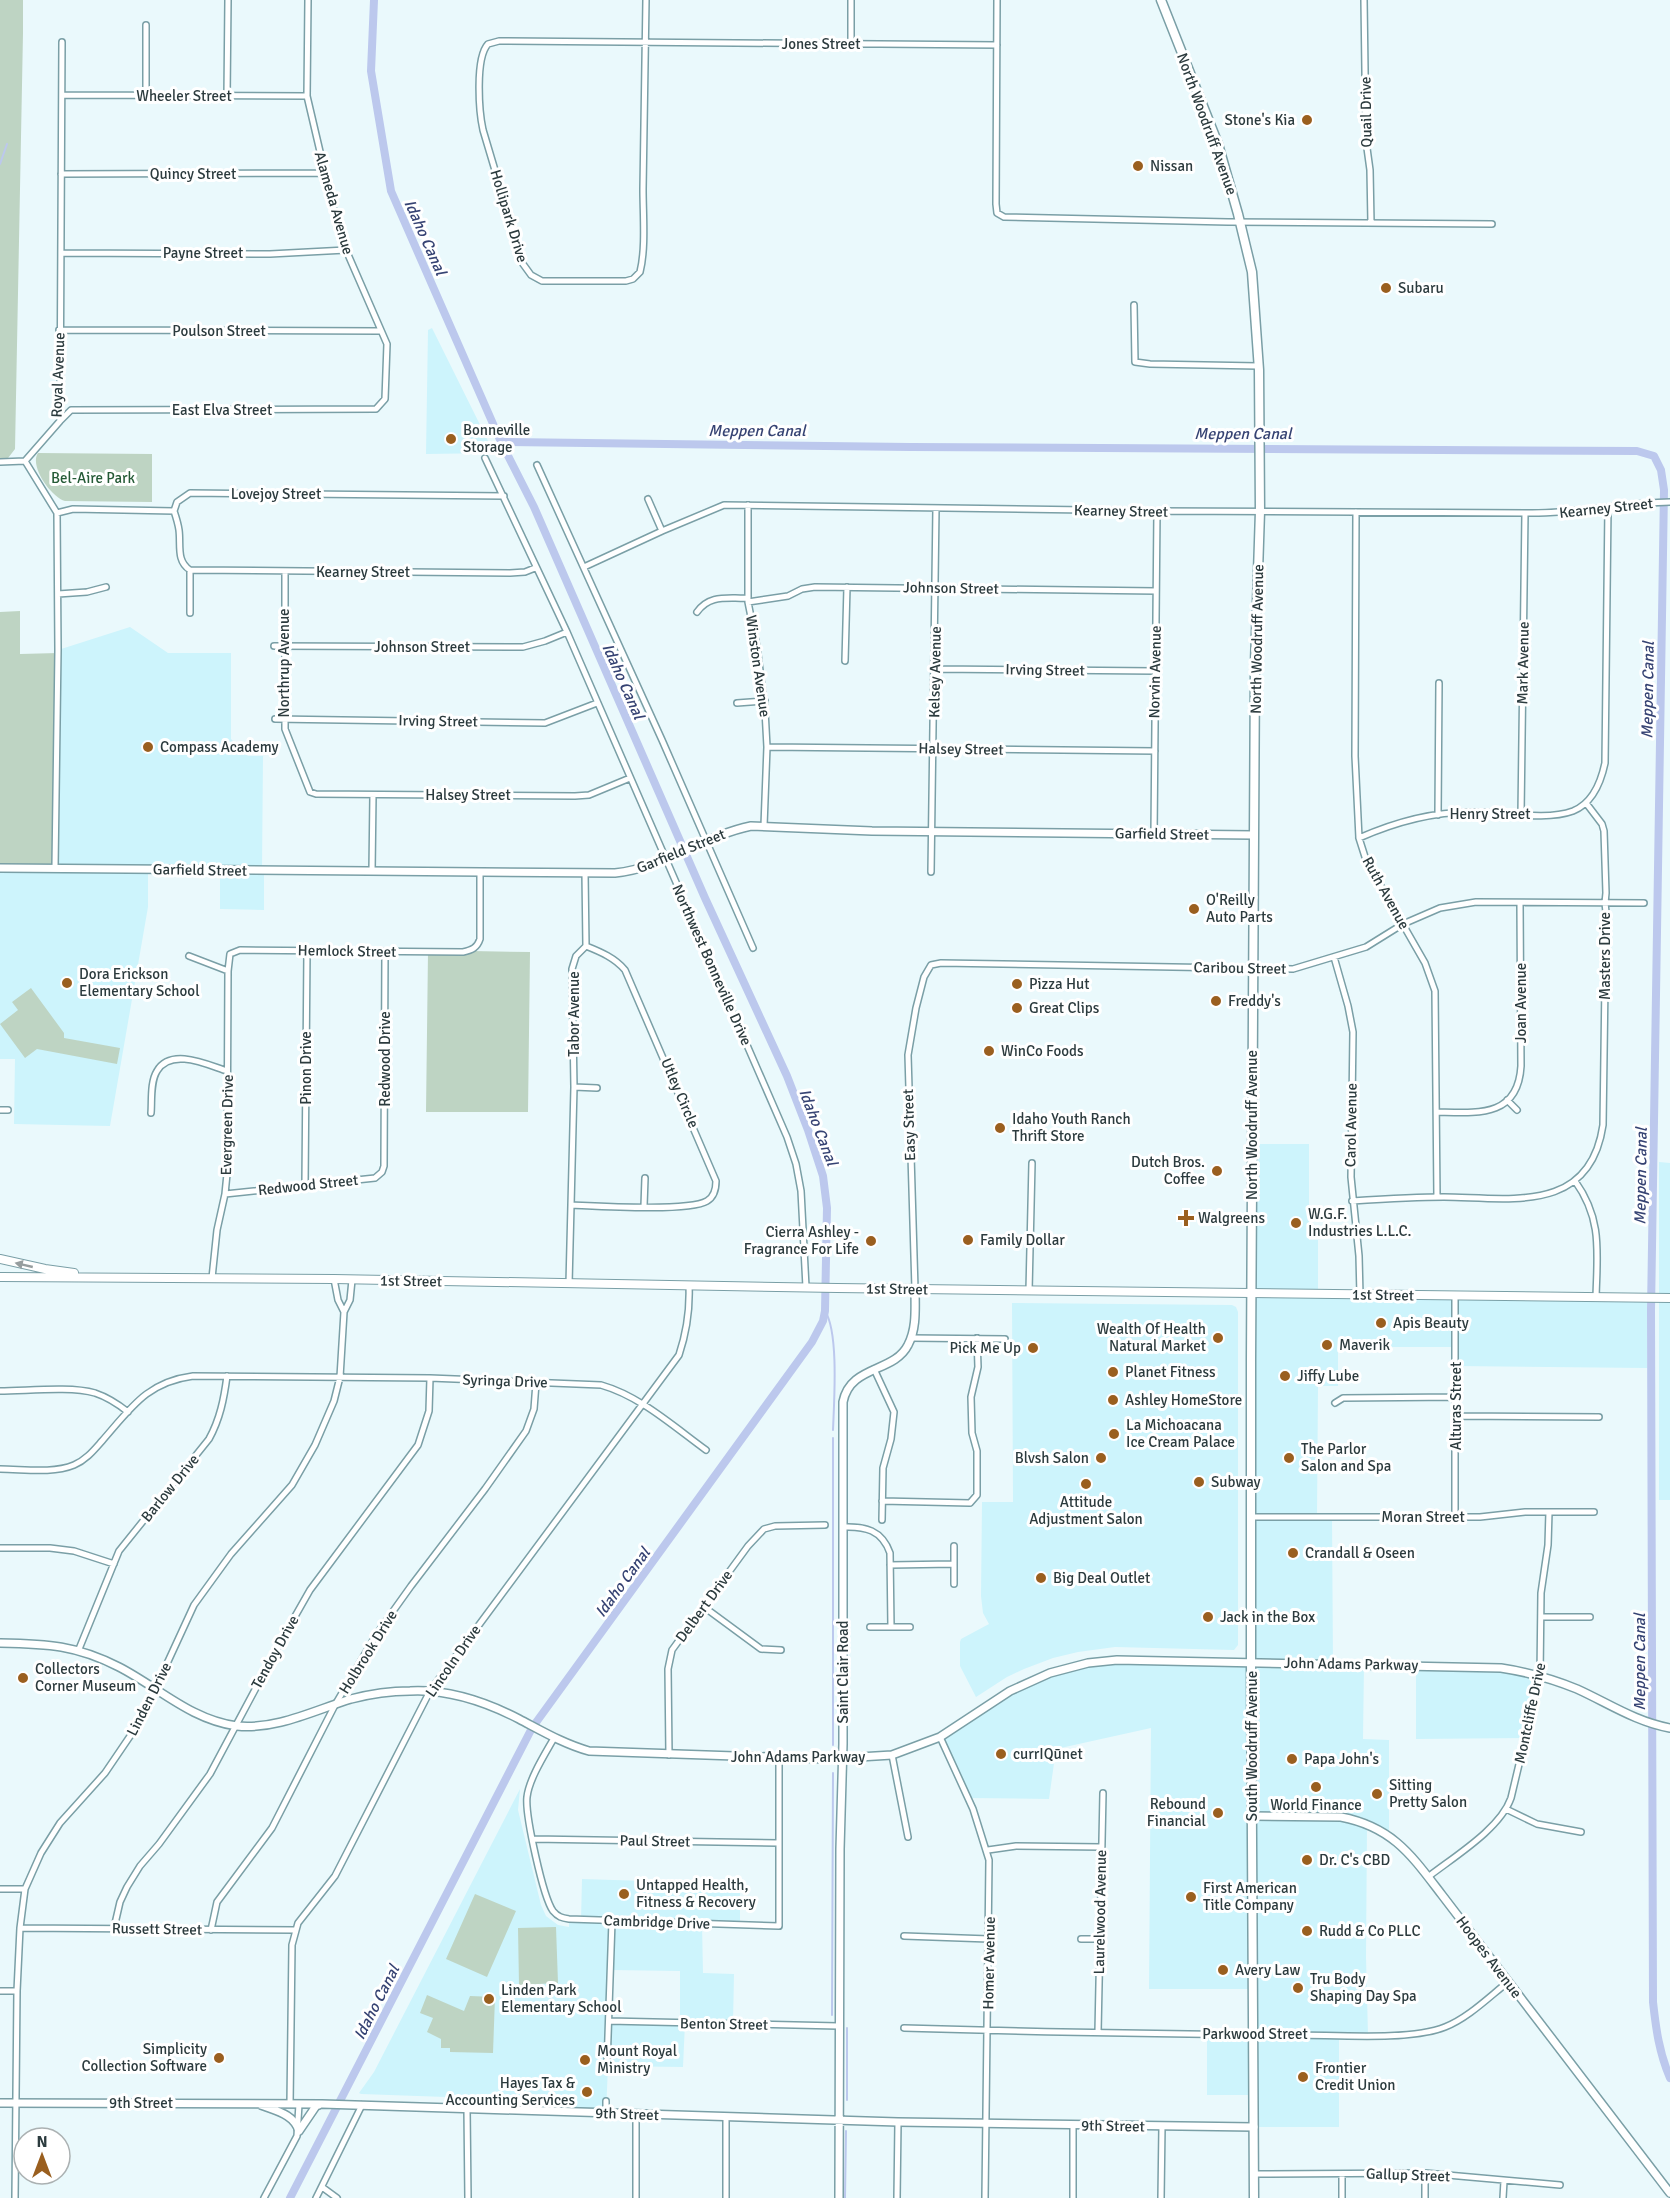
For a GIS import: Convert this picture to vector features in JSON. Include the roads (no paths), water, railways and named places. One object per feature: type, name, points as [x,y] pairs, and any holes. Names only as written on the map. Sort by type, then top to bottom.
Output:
[{"type":"main road","name":"North Woodruff Avenue","points":[[1161,0],[1218,144],[1252,272],[1260,439],[1255,664],[1252,1294]]},
{"type":"main road","name":"1st Street","points":[[0,1259],[45,1269],[123,1277]]},
{"type":"main road","name":"1st Street","points":[[0,1277],[1670,1298]]},
{"type":"main road","name":"South Woodruff Avenue","points":[[1252,1294],[1251,1662],[1254,2198]]},
{"type":"street","points":[[227,96],[228,0]]},
{"type":"street","name":"Alameda Avenue","points":[[308,0],[307,96],[346,250],[387,344],[385,399]]},
{"type":"street","name":"Hollipark Drive","points":[[646,0],[646,42],[640,272],[633,279],[626,281],[552,282],[536,278],[523,264],[483,130],[480,111],[481,55],[484,48],[494,41],[646,42]]},
{"type":"street","points":[[851,0],[851,44]]},
{"type":"street","points":[[997,0],[995,182],[997,213],[1004,217],[1013,219],[1492,224]]},
{"type":"street","name":"Quail Drive","points":[[1364,0],[1366,141],[1370,170],[1371,223]]},
{"type":"street","points":[[146,25],[146,96]]},
{"type":"street","name":"Royal Avenue","points":[[25,461],[60,421],[62,42]]},
{"type":"street","name":"Jones Street","points":[[646,42],[996,45]]},
{"type":"street","name":"Wheeler Street","points":[[62,95],[307,96]]},
{"type":"street","name":"Quincy Street","points":[[61,174],[325,173]]},
{"type":"street","name":"Payne Street","points":[[61,253],[270,254],[346,250]]},
{"type":"street","points":[[1134,305],[1135,362],[1258,366]]},
{"type":"street","name":"Poulson Street","points":[[59,330],[380,331]]},
{"type":"street","name":"East Elva Street","points":[[60,421],[71,410],[376,409],[385,399]]},
{"type":"street","name":"Northwest Bonneville Drive","points":[[484,458],[567,632],[787,1137],[796,1164],[801,1191],[806,1287]]},
{"type":"street","points":[[0,462],[25,461],[57,513],[55,867]]},
{"type":"street","points":[[537,465],[753,948]]},
{"type":"street","name":"Lovejoy Street","points":[[174,511],[177,502],[190,494],[504,496]]},
{"type":"street","points":[[648,499],[662,531]]},
{"type":"street","name":"Kearney Street","points":[[584,567],[724,505],[1157,511],[1560,513],[1629,503],[1670,502]]},
{"type":"street","name":"Winston Avenue","points":[[748,506],[748,600],[765,701],[767,747],[764,826]]},
{"type":"street","points":[[1586,803],[1597,790],[1605,763],[1608,507]]},
{"type":"street","name":"Kelsey Avenue","points":[[931,872],[936,508]]},
{"type":"street","points":[[57,513],[73,509],[174,511],[179,527],[181,559],[185,567],[190,570],[190,613]]},
{"type":"street","name":"Norvin Avenue","points":[[1154,834],[1157,511]]},
{"type":"street","name":"Ruth Avenue","points":[[1356,512],[1354,756],[1359,838],[1366,860],[1425,963],[1435,991],[1437,1197]]},
{"type":"street","name":"Mark Avenue","points":[[1521,814],[1525,513]]},
{"type":"street","name":"Kearney Street","points":[[190,570],[510,573],[525,572],[535,567]]},
{"type":"street","name":"Northrup Avenue","points":[[285,572],[285,729],[307,787]]},
{"type":"street","points":[[58,594],[87,592],[106,587]]},
{"type":"street","name":"Johnson Street","points":[[697,612],[704,603],[716,599],[748,600],[788,596],[802,589],[815,587],[1156,591]]},
{"type":"street","points":[[845,661],[847,587]]},
{"type":"street","name":"Johnson Street","points":[[274,646],[523,647],[567,632]]},
{"type":"street","name":"Irving Street","points":[[935,669],[1155,671]]},
{"type":"street","points":[[1438,815],[1439,683]]},
{"type":"street","points":[[737,703],[765,701]]},
{"type":"street","name":"Irving Street","points":[[275,719],[545,723],[597,703]]},
{"type":"street","name":"Halsey Street","points":[[767,747],[1155,751]]},
{"type":"street","name":"Halsey Street","points":[[307,787],[310,792],[316,794],[575,796],[588,795],[630,778]]},
{"type":"street","points":[[372,795],[372,871]]},
{"type":"street","name":"Henry Street","points":[[1359,838],[1385,826],[1438,815],[1473,812],[1562,813],[1574,810],[1586,803]]},
{"type":"street","name":"Masters Drive","points":[[1352,1200],[1540,1196],[1561,1190],[1575,1181],[1592,1160],[1601,1140],[1603,1125],[1606,893],[1604,831],[1602,824],[1586,803]]},
{"type":"street","name":"Garfield Street","points":[[0,868],[628,872],[647,868],[676,853],[732,830],[764,826],[872,831],[1254,835]]},
{"type":"street","name":"Hemlock Street","points":[[228,971],[229,957],[233,951],[471,951],[478,944],[480,872]]},
{"type":"street","name":"Tabor Avenue","points":[[569,1284],[574,1087],[572,969],[576,956],[585,946],[585,873]]},
{"type":"street","name":"Caribou Street","points":[[931,965],[941,963],[1293,969],[1366,946],[1403,924],[1440,908],[1458,904],[1476,902],[1644,903]]},
{"type":"street","name":"Joan Avenue","points":[[1507,1100],[1518,1085],[1520,1076],[1520,903]]},
{"type":"street","name":"Utley Circle","points":[[570,1205],[699,1205],[714,1194],[716,1181],[626,970],[606,954],[585,946]]},
{"type":"street","name":"Pinon Drive","points":[[305,1185],[307,951]]},
{"type":"street","name":"Redwood Drive","points":[[384,1166],[386,951]]},
{"type":"street","points":[[189,956],[228,971]]},
{"type":"street","name":"Carol Avenue","points":[[1334,957],[1353,1032],[1350,1177],[1359,1256],[1359,1295]]},
{"type":"street","name":"Easy Street","points":[[915,1289],[908,1055],[916,1008],[924,977],[931,965]]},
{"type":"street","name":"Evergreen Drive","points":[[213,1278],[217,1230],[225,1194],[228,971]]},
{"type":"street","points":[[151,1113],[154,1077],[166,1062],[183,1058],[227,1071]]},
{"type":"street","points":[[574,1087],[597,1088]]},
{"type":"street","points":[[1437,1113],[1485,1112],[1507,1100],[1517,1110]]},
{"type":"street","points":[[0,1110],[8,1110]]},
{"type":"street","points":[[1029,1291],[1032,1163]]},
{"type":"street","name":"Redwood Street","points":[[225,1194],[375,1178],[382,1172],[384,1166]]},
{"type":"street","points":[[644,1206],[645,1178]]},
{"type":"street","points":[[1575,1181],[1585,1195],[1596,1223],[1596,1298]]},
{"type":"street","name":"Linden Drive","points":[[334,1280],[338,1300],[345,1312]]},
{"type":"street","name":"Linden Drive","points":[[15,2198],[17,1990],[20,1928],[25,1889],[41,1853],[60,1823],[96,1784],[118,1756],[141,1720],[194,1605],[231,1554],[292,1485],[315,1445],[334,1401],[340,1377],[345,1312],[350,1300],[352,1280]]},
{"type":"street","name":"Lincoln Drive","points":[[290,2104],[291,1955],[295,1930],[305,1913],[335,1876],[430,1691],[679,1355],[688,1320],[689,1286]]},
{"type":"street","points":[[915,1289],[915,1324],[911,1338],[1005,1339]]},
{"type":"street","name":"Alturas Street","points":[[1455,1296],[1455,1516]]},
{"type":"street","name":"Saint Clair Road","points":[[838,2198],[844,1394],[855,1380],[898,1357],[906,1349],[911,1338]]},
{"type":"street","points":[[882,1501],[970,1503],[977,1495],[977,1451],[972,1433],[971,1397],[978,1368],[977,1338]]},
{"type":"street","points":[[874,1369],[894,1412],[891,1439],[883,1468],[882,1520]]},
{"type":"street","points":[[0,1469],[50,1470],[74,1465],[89,1456],[149,1390],[176,1378],[227,1376]]},
{"type":"street","name":"Syringa Drive","points":[[227,1376],[430,1378],[601,1385],[618,1390],[644,1405],[706,1450]]},
{"type":"street","name":"Barlow Drive","points":[[79,1649],[114,1564],[127,1540],[210,1439],[218,1424],[223,1406],[227,1376]]},
{"type":"street","name":"Tendoy Drive","points":[[114,1928],[120,1902],[127,1887],[140,1866],[210,1774],[310,1590],[418,1445],[429,1411],[430,1378]]},
{"type":"street","name":"Holbrook Drive","points":[[211,1930],[217,1902],[272,1828],[335,1705],[376,1635],[485,1490],[526,1431],[534,1409],[536,1383]]},
{"type":"street","points":[[0,1391],[78,1390],[94,1393],[114,1401],[128,1412]]},
{"type":"street","points":[[1335,1404],[1343,1398],[1456,1397]]},
{"type":"street","points":[[1456,1416],[1599,1417]]},
{"type":"street","name":"Montcliffe Drive","points":[[1428,1877],[1491,1827],[1506,1809],[1511,1798],[1540,1676],[1541,1593],[1548,1545],[1549,1512]]},
{"type":"street","name":"Moran Street","points":[[1252,1517],[1455,1516],[1594,1512]]},
{"type":"street","name":"Delbert Drive","points":[[669,1755],[668,1669],[672,1650],[748,1546],[764,1529],[775,1526],[825,1525]]},
{"type":"street","points":[[843,1527],[865,1528],[880,1535],[887,1544],[890,1553],[891,1626]]},
{"type":"street","points":[[954,1546],[954,1584]]},
{"type":"street","points":[[0,1548],[50,1548],[75,1551],[114,1564]]},
{"type":"street","points":[[890,1565],[954,1564]]},
{"type":"street","points":[[704,1607],[761,1649],[781,1650]]},
{"type":"street","points":[[1541,1617],[1590,1617]]},
{"type":"street","points":[[870,1626],[910,1626]]},
{"type":"street","name":"John Adams Parkway","points":[[0,1643],[55,1645],[79,1649],[120,1668],[199,1715],[235,1725],[265,1725],[352,1699],[383,1693],[430,1691],[482,1702],[554,1738],[589,1751],[842,1759],[892,1755],[940,1737],[1010,1691],[1050,1673],[1069,1667],[1117,1660],[1502,1668],[1540,1676],[1576,1689],[1628,1715],[1670,1728]]},
{"type":"street","name":"Homer Avenue","points":[[940,1737],[973,1809],[988,1850],[990,1875],[985,2198]]},
{"type":"street","name":"Cambridge Drive","points":[[554,1738],[527,1796],[533,1839],[548,1900],[555,1914],[560,1918],[569,1919],[779,1926],[779,1758]]},
{"type":"street","points":[[892,1755],[908,1837]]},
{"type":"street","name":"Laurelwood Avenue","points":[[1098,2032],[1103,1793]]},
{"type":"street","points":[[1506,1809],[1537,1824],[1581,1832]]},
{"type":"street","name":"Hoopes Avenue","points":[[1252,1816],[1341,1817],[1376,1827],[1404,1848],[1670,2193]]},
{"type":"street","name":"Paul Street","points":[[533,1839],[778,1844]]},
{"type":"street","points":[[988,1850],[1016,1846],[1101,1847]]},
{"type":"street","points":[[0,1889],[25,1889]]},
{"type":"street","points":[[608,2066],[612,1921]]},
{"type":"street","name":"Russett Street","points":[[20,1928],[295,1930]]},
{"type":"street","points":[[904,1936],[989,1939]]},
{"type":"street","points":[[1081,1939],[1101,1939]]},
{"type":"street","name":"Parkwood Street","points":[[904,2028],[1359,2035],[1423,2032],[1445,2026],[1456,2020],[1508,1982]]},
{"type":"street","points":[[0,1990],[17,1990]]},
{"type":"street","name":"Benton Street","points":[[609,2021],[838,2026]]},
{"type":"street","points":[[606,2101],[606,2113]]},
{"type":"street","name":"9th Street","points":[[0,2103],[322,2104],[898,2122],[1254,2127]]},
{"type":"street","points":[[256,2103],[292,2118],[297,2123],[299,2131]]},
{"type":"street","points":[[299,2104],[299,2131]]},
{"type":"street","points":[[264,2198],[299,2131],[316,2106],[322,2104]]},
{"type":"street","points":[[316,2198],[362,2105]]},
{"type":"street","points":[[467,2109],[468,2198]]},
{"type":"street","points":[[636,2114],[636,2198]]},
{"type":"street","points":[[726,2117],[726,2198]]},
{"type":"street","points":[[897,2198],[898,2122]]},
{"type":"street","points":[[1073,2125],[1073,2198]]},
{"type":"street","points":[[1161,2198],[1162,2126]]},
{"type":"street","points":[[1425,2173],[1425,2198]]},
{"type":"street","name":"Gallup Street","points":[[1254,2174],[1425,2173],[1560,2186]]},
{"type":"street","points":[[1342,2174],[1342,2198]]},
{"type":"street","points":[[1503,2198],[1504,2181]]},
{"type":"street","points":[[322,2187],[337,2198]]},
{"type":"waterway","name":"Idaho Canal","points":[[290,2198],[532,1728],[812,1342],[823,1321],[825,1311],[827,1208],[823,1176],[808,1130],[787,1076],[705,898],[534,507],[501,442],[391,191],[371,71],[374,0]]},
{"type":"waterway","points":[[0,164],[7,144]]},
{"type":"waterway","name":"Meppen Canal","points":[[501,442],[1637,451],[1654,456],[1661,470],[1664,490],[1651,1310],[1653,2002],[1658,2040],[1670,2078]]},
{"type":"waterway","points":[[825,1311],[834,1351],[833,1430]]},
{"type":"waterway","points":[[833,1438],[833,1745]]},
{"type":"waterway","points":[[832,2015],[833,1773]]},
{"type":"waterway","points":[[847,2028],[847,2100]]},
{"type":"waterway","points":[[845,2198],[846,2131]]},
{"type":"place","name":"Stone's Kia","points":[[1307,120]]},
{"type":"place","name":"Nissan","points":[[1138,166]]},
{"type":"place","name":"Subaru","points":[[1386,288]]},
{"type":"place","name":"Bonneville Storage","points":[[451,439]]},
{"type":"place","name":"Compass Academy","points":[[148,747]]},
{"type":"place","name":"O'Reilly Auto Parts","points":[[1194,909]]},
{"type":"place","name":"Dora Erickson Elementary School","points":[[67,983]]},
{"type":"place","name":"Pizza Hut","points":[[1017,984]]},
{"type":"place","name":"Freddy's","points":[[1216,1001]]},
{"type":"place","name":"Great Clips","points":[[1017,1008]]},
{"type":"place","name":"WinCo Foods","points":[[989,1051]]},
{"type":"place","name":"Idaho Youth Ranch Thrift Store","points":[[1000,1128]]},
{"type":"place","name":"Dutch Bros. Coffee","points":[[1217,1171]]},
{"type":"place","name":"Walgreens","points":[[1186,1218]]},
{"type":"place","name":"W.G.F. Industries L.L.C.","points":[[1296,1223]]},
{"type":"place","name":"Family Dollar","points":[[968,1240]]},
{"type":"place","name":"Cierra Ashley - Fragrance For Life","points":[[871,1241]]},
{"type":"place","name":"Apis Beauty","points":[[1381,1323]]},
{"type":"place","name":"Wealth Of Health Natural Market","points":[[1218,1338]]},
{"type":"place","name":"Maverik","points":[[1327,1345]]},
{"type":"place","name":"Pick Me Up","points":[[1033,1348]]},
{"type":"place","name":"Planet Fitness","points":[[1113,1372]]},
{"type":"place","name":"Jiffy Lube","points":[[1285,1376]]},
{"type":"place","name":"Ashley HomeStore","points":[[1113,1400]]},
{"type":"place","name":"La Michoacana Ice Cream Palace","points":[[1114,1434]]},
{"type":"place","name":"Blvsh Salon","points":[[1101,1458]]},
{"type":"place","name":"The Parlor Salon and Spa","points":[[1289,1458]]},
{"type":"place","name":"Subway","points":[[1199,1482]]},
{"type":"place","name":"Attitude Adjustment Salon","points":[[1086,1484]]},
{"type":"place","name":"Crandall & Oseen","points":[[1293,1553]]},
{"type":"place","name":"Big Deal Outlet","points":[[1041,1578]]},
{"type":"place","name":"Jack in the Box","points":[[1208,1617]]},
{"type":"place","name":"Collectors Corner Museum","points":[[23,1678]]},
{"type":"place","name":"currIQūnet","points":[[1001,1754]]},
{"type":"place","name":"Papa John's","points":[[1292,1759]]},
{"type":"place","name":"World Finance","points":[[1316,1787]]},
{"type":"place","name":"Sitting Pretty Salon","points":[[1377,1794]]},
{"type":"place","name":"Rebound Financial","points":[[1218,1813]]},
{"type":"place","name":"Dr. C's CBD","points":[[1307,1860]]},
{"type":"place","name":"Untapped Health, Fitness & Recovery","points":[[624,1894]]},
{"type":"place","name":"First American Title Company","points":[[1191,1897]]},
{"type":"place","name":"Rudd & Co PLLC","points":[[1307,1931]]},
{"type":"place","name":"Avery Law","points":[[1223,1970]]},
{"type":"place","name":"Tru Body Shaping Day Spa","points":[[1298,1988]]},
{"type":"place","name":"Linden Park Elementary School","points":[[489,1999]]},
{"type":"place","name":"Simplicity Collection Software","points":[[219,2058]]},
{"type":"place","name":"Mount Royal Ministry","points":[[585,2060]]},
{"type":"place","name":"Frontier Credit Union","points":[[1303,2077]]},
{"type":"place","name":"Hayes Tax & Accounting Services","points":[[587,2092]]},
{"type":"park label","name":"Bel-Aire Park","points":[[93,478]]}]
